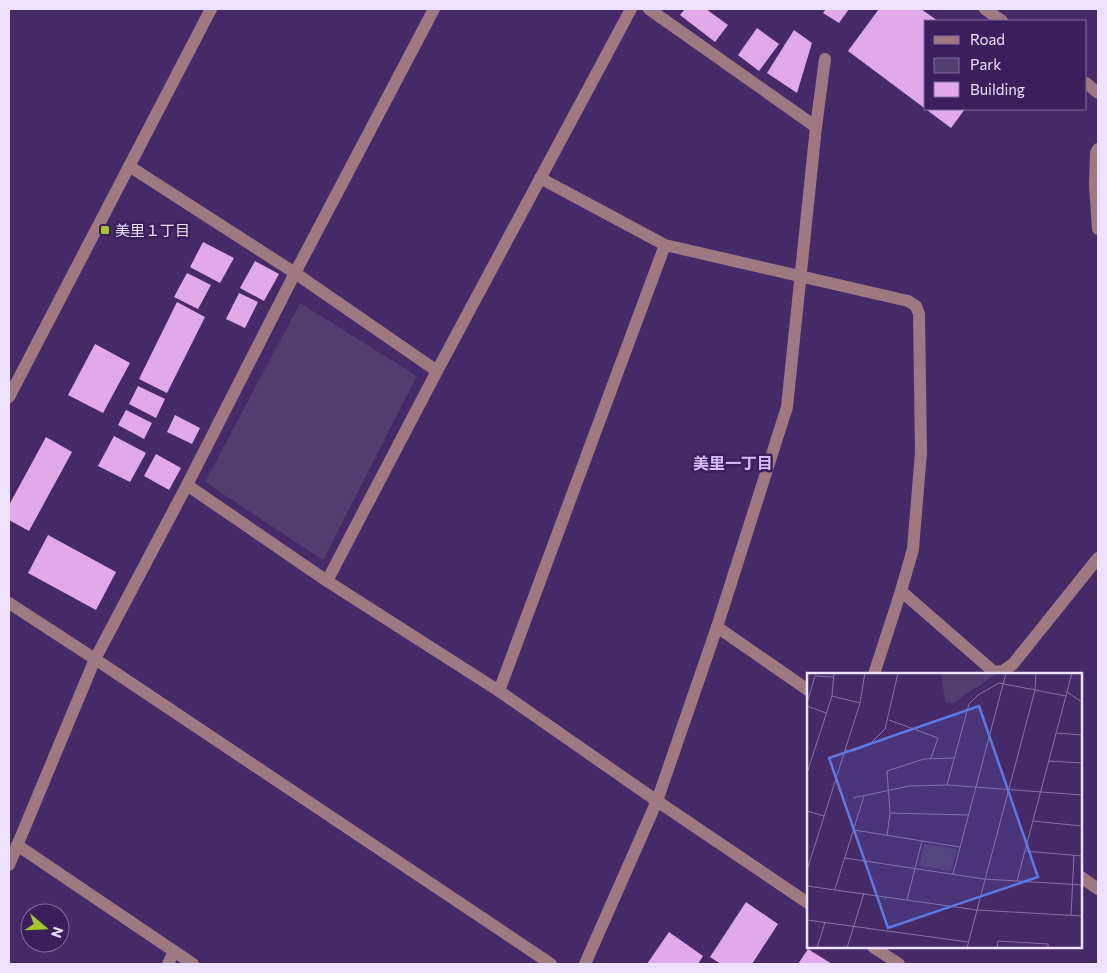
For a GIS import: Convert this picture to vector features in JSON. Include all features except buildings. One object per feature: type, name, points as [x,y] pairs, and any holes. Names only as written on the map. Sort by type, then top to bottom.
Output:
[{"type":"street","points":[[9,397],[211,9]]},
{"type":"street","points":[[9,865],[95,659],[434,9]]},
{"type":"street","points":[[327,581],[631,9]]},
{"type":"street","points":[[648,9],[816,128]]},
{"type":"street","points":[[985,9],[1001,20]]},
{"type":"street","points":[[585,964],[657,801],[717,627],[787,407],[825,59]]},
{"type":"street","points":[[1087,85],[1098,93]]},
{"type":"street","points":[[1098,149],[1096,153],[1095,185],[1098,229]]},
{"type":"street","points":[[129,166],[295,273],[437,371]]},
{"type":"street","points":[[540,178],[665,245],[908,301],[916,306],[919,314],[921,453],[913,549],[874,673]]},
{"type":"street","points":[[498,691],[665,245]]},
{"type":"street","points":[[187,485],[327,581],[498,691],[807,902]]},
{"type":"street","points":[[901,591],[994,672],[1004,672],[1013,664],[1098,558]]},
{"type":"street","points":[[9,603],[552,964]]},
{"type":"street","points":[[717,627],[807,689]]},
{"type":"street","points":[[17,845],[193,964]]},
{"type":"street","points":[[1082,878],[1098,889]]},
{"type":"street","points":[[875,948],[899,964]]},
{"type":"street","points":[[168,964],[174,951]]},
{"type":"green space","points":[[300,303],[417,376],[323,560],[205,482]]},
{"type":"place","name":"美里１丁目","points":[[105,230]]},
{"type":"district","name":"美里一丁目","points":[[733,462]]}]
